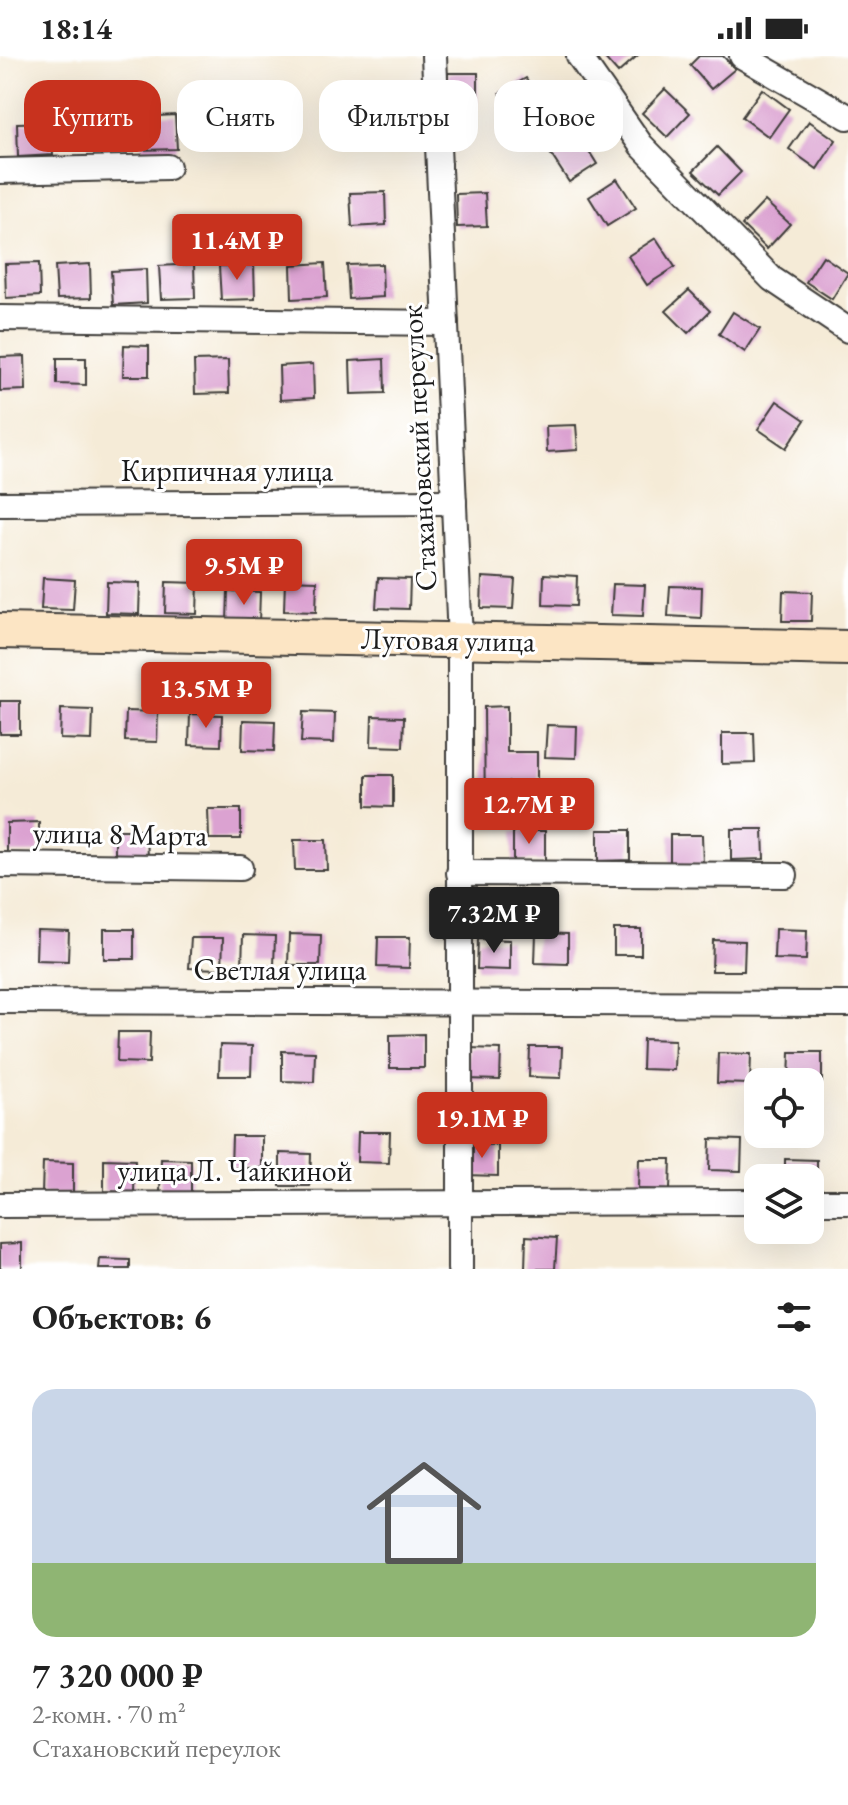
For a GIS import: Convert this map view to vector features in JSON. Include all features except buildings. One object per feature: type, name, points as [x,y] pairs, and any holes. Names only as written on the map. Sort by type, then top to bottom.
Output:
[{"type":"street","name":"Стахановский переулок","points":[[434,56],[460,640],[460,1269]]},
{"type":"street","points":[[579,56],[641,145],[772,279],[848,330]]},
{"type":"street","points":[[742,56],[848,117]]},
{"type":"street","points":[[0,171],[168,167]]},
{"type":"street","points":[[0,318],[446,323]]},
{"type":"street","name":"Кирпичная улица","points":[[0,504],[454,502]]},
{"type":"street","name":"Луговая улица","points":[[0,631],[848,648]]},
{"type":"street","name":"улица 8 Марта","points":[[0,865],[240,868]]},
{"type":"street","points":[[459,873],[785,875]]},
{"type":"street","name":"Светлая улица","points":[[0,1001],[848,1004]]},
{"type":"street","name":"улица Л. Чайкиной","points":[[0,1205],[744,1202]]},
{"type":"street","points":[[824,1202],[848,1202]]}]
